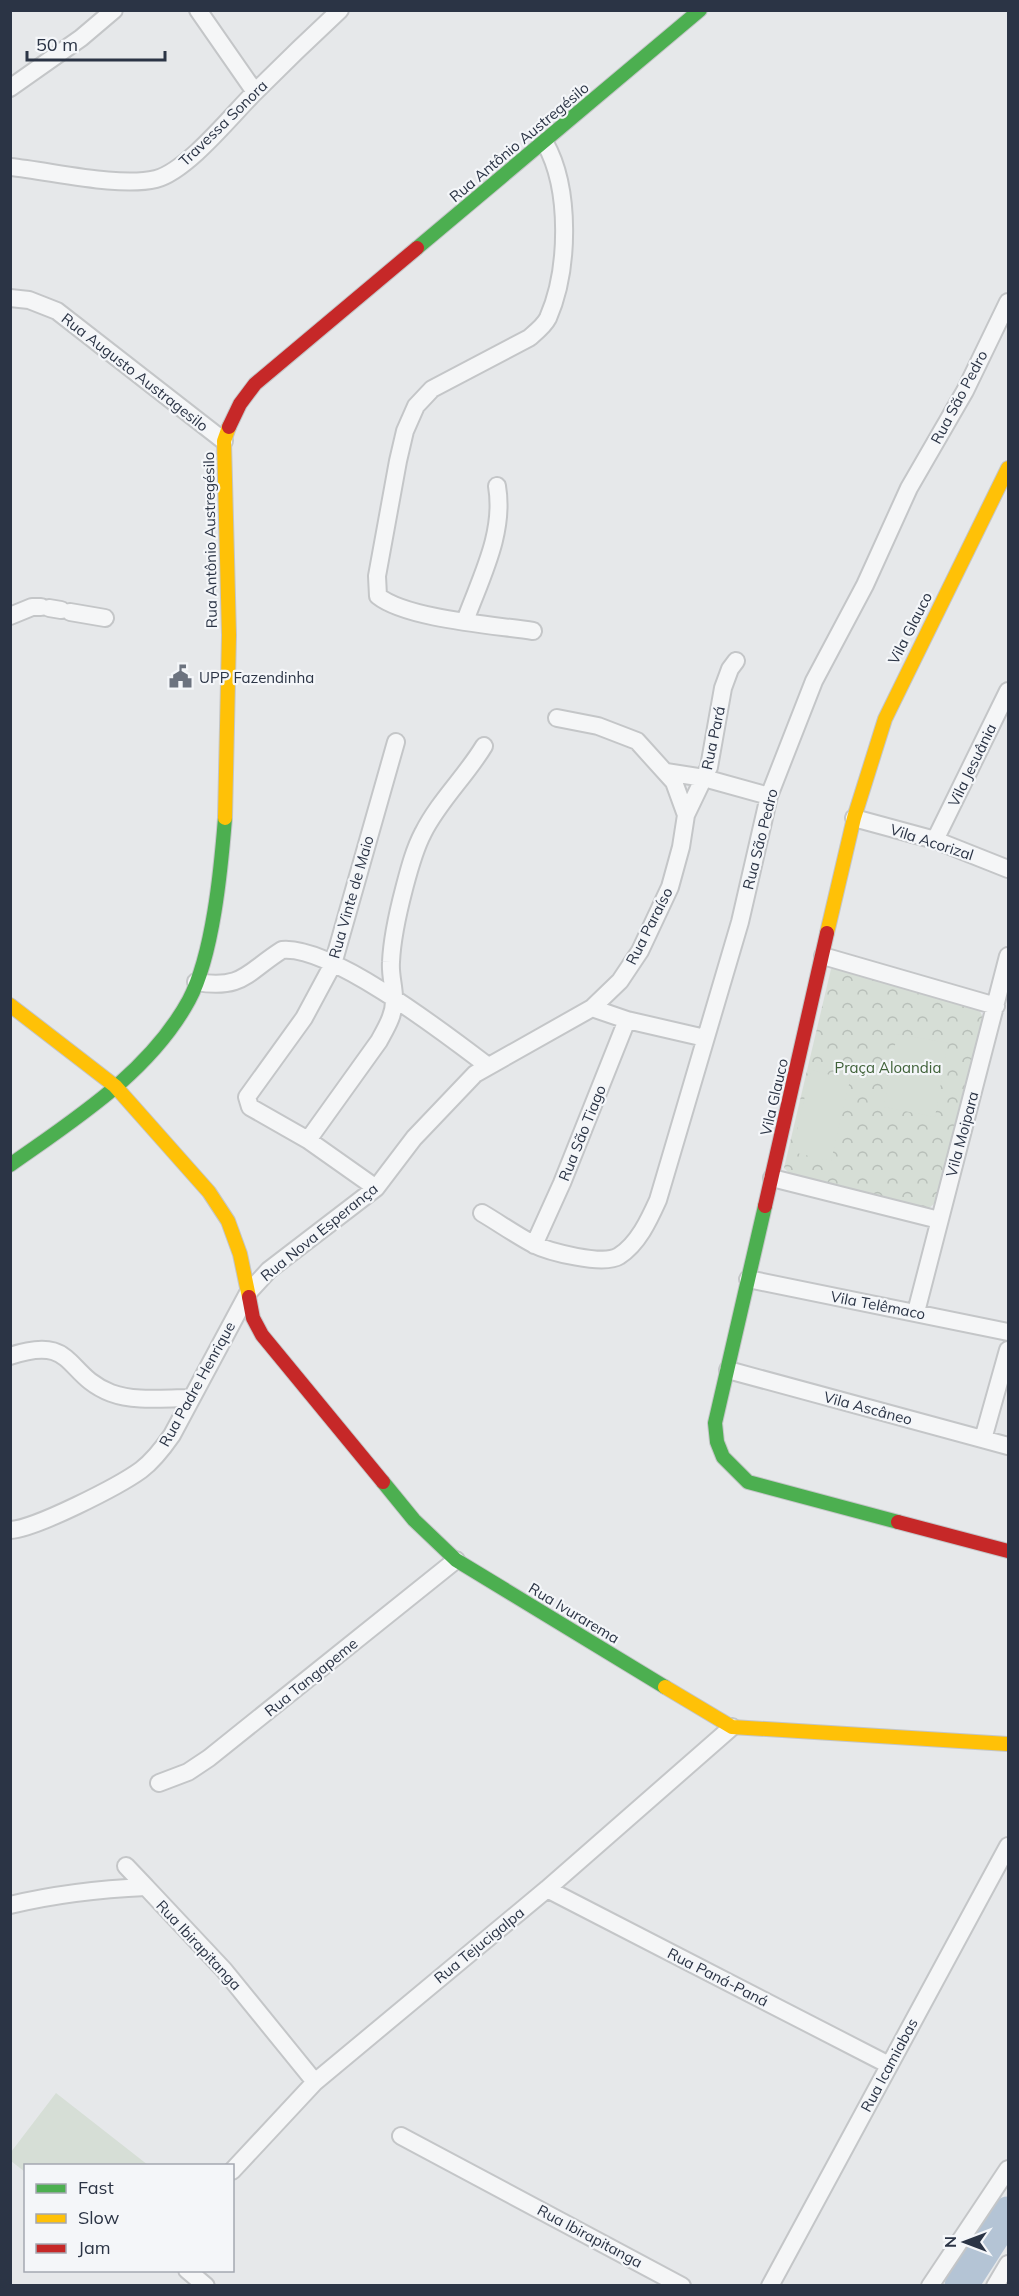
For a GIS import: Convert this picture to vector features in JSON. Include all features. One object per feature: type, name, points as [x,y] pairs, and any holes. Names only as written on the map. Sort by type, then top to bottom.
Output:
[{"type":"street","points":[[10,88],[81,38],[114,10]]},
{"type":"street","points":[[198,10],[255,92]]},
{"type":"street","name":"Rua Antônio Austregésilo","points":[[10,1165],[115,1086],[159,1043],[190,999],[196,982],[209,935],[219,876],[226,801],[230,624],[224,441],[231,419],[240,402],[255,384],[700,10]]},
{"type":"street","name":"Travessa Sonora","points":[[10,167],[113,181],[157,179],[175,169],[202,146],[336,12]]},
{"type":"street","points":[[533,631],[426,615],[395,607],[378,596],[377,576],[398,461],[405,431],[416,406],[438,385],[529,338],[542,327],[548,318],[560,276],[563,229],[558,172],[545,142]]},
{"type":"street","name":"Rua Augusto Austragesilo","points":[[10,298],[29,300],[66,317],[224,441]]},
{"type":"street","name":"Rua São Pedro","points":[[482,1213],[534,1245],[606,1260],[618,1258],[644,1228],[658,1200],[740,922],[769,796],[814,681],[865,585],[909,488],[965,391],[1008,302]]},
{"type":"street","name":"Vila Glauco","points":[[1008,468],[902,680],[885,719],[854,818],[714,1423],[714,1438],[719,1453],[732,1470],[748,1482],[1008,1551]]},
{"type":"street","points":[[465,621],[497,536],[501,506],[497,486]]},
{"type":"street","points":[[10,616],[32,607],[105,618]]},
{"type":"street","name":"Rua Pará","points":[[686,815],[709,767],[723,688],[730,669],[736,661]]},
{"type":"street","name":"Vila Jesuânia","points":[[935,840],[1008,691]]},
{"type":"street","name":"Rua Paraíso","points":[[488,1066],[592,1008],[620,981],[640,951],[670,887],[681,847],[686,815],[674,782],[638,741],[598,726],[557,718]]},
{"type":"street","name":"Rua Vinte de Maio","points":[[308,1140],[250,1107],[247,1102],[248,1094],[304,1018],[333,964],[396,742]]},
{"type":"street","points":[[376,1188],[308,1140],[379,1041],[393,1010],[391,960],[404,890],[413,858],[424,832],[484,746]]},
{"type":"street","points":[[666,772],[704,778],[769,796]]},
{"type":"street","name":"Vila Acorizal","points":[[854,818],[935,840],[1008,869]]},
{"type":"street","points":[[196,982],[228,985],[255,971],[282,950],[300,951],[333,964],[424,1017],[488,1066]]},
{"type":"street","points":[[823,956],[996,1006]]},
{"type":"street","name":"Vila Moipara","points":[[916,1312],[1008,956]]},
{"type":"street","name":"Rua Ivurarema","points":[[10,1005],[115,1086],[209,1192],[228,1221],[243,1262],[253,1318],[262,1335],[414,1520],[456,1560],[732,1727],[1008,1744]]},
{"type":"street","points":[[592,1008],[627,1020],[705,1038]]},
{"type":"street","name":"Rua São Tiago","points":[[534,1245],[562,1183],[627,1020]]},
{"type":"street","name":"Rua Nova Esperança","points":[[248,1293],[268,1270],[376,1188],[414,1138],[462,1085],[488,1066]]},
{"type":"street","points":[[772,1178],[939,1220]]},
{"type":"street","name":"Vila Telêmaco","points":[[748,1279],[1008,1332]]},
{"type":"street","name":"Rua Padre Henrique","points":[[10,1530],[36,1524],[141,1469],[161,1451],[172,1436],[190,1398],[248,1293]]},
{"type":"street","points":[[10,1356],[47,1348],[57,1351],[98,1387],[111,1393],[129,1398],[190,1398]]},
{"type":"street","points":[[983,1439],[1008,1350]]},
{"type":"street","name":"Vila Ascâneo","points":[[728,1370],[1008,1446]]},
{"type":"street","name":"Rua Tangapeme","points":[[159,1783],[188,1772],[208,1758],[456,1560]]},
{"type":"street","name":"Rua Tejucigalpa","points":[[234,2169],[315,2082],[547,1889],[732,1727]]},
{"type":"street","name":"Rua Icamiabas","points":[[770,2286],[1008,1846]]},
{"type":"street","points":[[126,1866],[146,1887]]},
{"type":"street","name":"Rua Ibirapitanga","points":[[10,1905],[46,1896],[81,1891],[146,1887],[224,1970],[315,2082]]},
{"type":"street","name":"Rua Paná-Paná","points":[[547,1889],[889,2065]]},
{"type":"street","name":"Rua Ibirapitanga","points":[[401,2136],[682,2286]]},
{"type":"street","points":[[930,2286],[1008,2169]]},
{"type":"street","points":[[994,2286],[1008,2264]]},
{"type":"street","points":[[188,2272],[206,2286]]},
{"type":"green space","name":"Praça Aloandia","points":[[831,969],[973,1006],[981,1014],[983,1021],[935,1203],[928,1209],[795,1175],[784,1168]]},
{"type":"green space","points":[[897,1034],[948,1043],[935,1117],[884,1107]]},
{"type":"green space","points":[[811,1070],[850,1080],[831,1161],[792,1152]]},
{"type":"green space","points":[[56,2093],[147,2164],[24,2164],[24,2171],[11,2161],[11,2152]]},
{"type":"waterway","points":[[961,2286],[1008,2213]]},
{"type":"traffic: fast","points":[[417,248],[700,10]]},
{"type":"traffic: fast","points":[[10,1165],[85,1112],[109,1092],[154,1050],[173,1026],[189,1000],[204,960],[218,886],[225,818]]},
{"type":"traffic: fast","points":[[765,1206],[715,1423],[717,1442],[723,1457],[748,1482],[898,1522]]},
{"type":"traffic: fast","points":[[383,1482],[414,1520],[456,1560],[665,1687]]},
{"type":"traffic: slow","points":[[225,818],[229,635],[224,441],[229,427]]},
{"type":"traffic: slow","points":[[827,933],[854,818],[885,719],[1008,468]]},
{"type":"traffic: slow","points":[[10,1005],[115,1086],[209,1192],[228,1221],[240,1254],[249,1297]]},
{"type":"traffic: slow","points":[[665,1687],[732,1727],[1008,1744]]},
{"type":"traffic: jam","points":[[229,427],[240,404],[255,384],[417,248]]},
{"type":"traffic: jam","points":[[765,1206],[827,933]]},
{"type":"traffic: jam","points":[[249,1297],[253,1318],[262,1335],[383,1482]]},
{"type":"traffic: jam","points":[[898,1522],[1008,1551]]},
{"type":"place","name":"UPP Fazendinha","points":[[181,677]]}]
